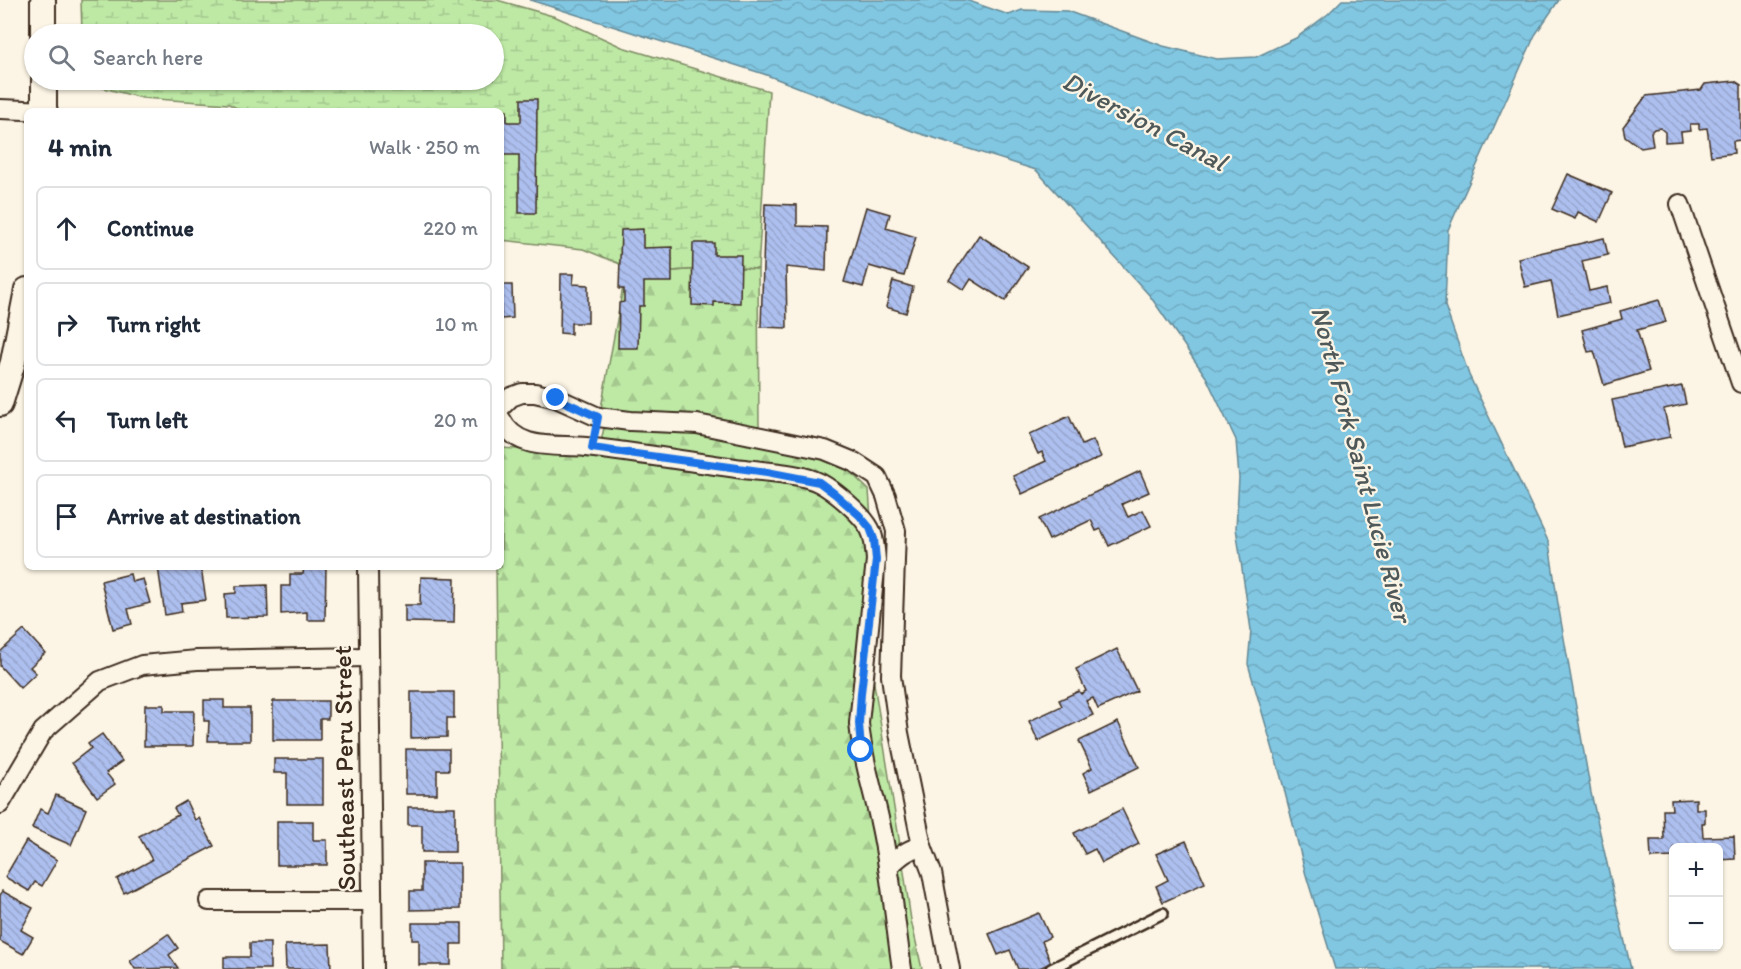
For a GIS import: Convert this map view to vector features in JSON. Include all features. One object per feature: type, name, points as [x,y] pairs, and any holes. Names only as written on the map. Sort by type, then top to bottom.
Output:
[{"type":"street","points":[[43,0],[43,24]]},
{"type":"street","points":[[45,90],[46,108]]},
{"type":"street","points":[[0,109],[24,110]]},
{"type":"street","points":[[1680,204],[1741,383]]},
{"type":"street","points":[[0,404],[13,362],[24,305]]},
{"type":"street","points":[[504,404],[511,397],[522,393],[535,393],[556,398],[598,417],[698,424],[825,450],[854,462],[877,477],[886,496],[896,531],[891,676],[899,733],[922,846],[932,873],[950,969]]},
{"type":"street","points":[[592,448],[598,417]]},
{"type":"street","points":[[504,424],[516,438],[531,443],[592,448],[767,472],[819,482],[859,515],[870,528],[874,539],[876,560],[859,723],[861,750],[880,824],[888,867],[902,969]]},
{"type":"street","points":[[870,528],[893,521]]},
{"type":"street","name":"Southeast Peru Street","points":[[368,570],[373,969]]},
{"type":"street","points":[[0,804],[43,731],[99,681],[142,664],[197,660],[368,657]]},
{"type":"street","points":[[888,867],[902,854],[922,846]]},
{"type":"street","points":[[209,901],[371,901]]},
{"type":"lane","points":[[1051,969],[1163,913]]},
{"type":"green space","points":[[81,0],[497,0],[556,17],[622,47],[769,91],[758,269],[726,267],[647,275],[583,249],[504,240],[504,108],[236,108],[229,104],[142,98],[111,90],[504,90],[504,24],[82,24]]},
{"type":"green space","points":[[726,267],[758,269],[759,427],[698,415],[630,412],[601,408],[624,281],[660,272]]},
{"type":"green space","points":[[604,427],[697,433],[823,458],[847,469],[869,490],[871,519],[860,522],[864,539],[871,538],[873,677],[900,845],[877,865],[887,879],[903,865],[911,920],[922,969],[501,969],[496,570],[504,570],[504,448],[581,453],[598,458]]},
{"type":"water","points":[[530,0],[966,0],[1009,15],[1022,10],[1067,11],[1163,46],[1217,59],[1256,57],[1296,38],[1328,14],[1342,0],[1559,0],[1535,35],[1448,230],[1445,306],[1469,375],[1549,543],[1591,793],[1631,969],[1335,969],[1306,875],[1281,777],[1248,664],[1251,630],[1236,528],[1239,478],[1236,440],[1206,377],[1150,296],[1036,170],[915,132],[764,74]]},
{"type":"building","points":[[1735,81],[1741,85],[1741,140],[1733,141],[1734,153],[1711,156],[1707,128],[1699,129],[1699,124],[1690,124],[1691,131],[1681,132],[1682,141],[1665,142],[1665,132],[1660,128],[1654,129],[1651,132],[1653,146],[1641,148],[1625,136],[1623,127],[1646,96],[1701,90],[1705,84]]},
{"type":"building","points":[[521,99],[537,99],[536,213],[519,213],[519,155],[504,155],[504,111],[507,111],[507,122],[521,122]]},
{"type":"building","points":[[1568,174],[1612,193],[1599,222],[1578,212],[1575,219],[1552,209]]},
{"type":"building","points":[[765,204],[797,205],[797,226],[827,227],[826,271],[786,267],[787,328],[761,327]]},
{"type":"building","points":[[866,207],[890,214],[886,228],[916,237],[904,276],[869,266],[863,287],[844,282]]},
{"type":"building","points":[[643,229],[643,248],[672,247],[672,282],[644,282],[644,306],[639,306],[638,348],[618,348],[619,303],[624,302],[624,289],[619,289],[621,230]]},
{"type":"building","points":[[979,235],[1028,267],[1005,301],[971,279],[964,290],[949,280]]},
{"type":"building","points":[[1604,238],[1608,255],[1582,261],[1589,291],[1607,287],[1610,303],[1558,315],[1551,281],[1525,287],[1518,258]]},
{"type":"building","points":[[693,243],[714,243],[714,255],[741,255],[740,303],[714,302],[714,306],[692,305]]},
{"type":"building","points":[[561,274],[574,274],[573,284],[588,285],[588,323],[571,323],[571,334],[560,333]]},
{"type":"building","points":[[893,281],[913,287],[906,313],[886,307]]},
{"type":"building","points":[[504,285],[512,285],[513,318],[504,319]]},
{"type":"building","points":[[1659,300],[1666,322],[1637,330],[1649,371],[1604,385],[1594,351],[1588,352],[1582,330],[1622,319],[1620,311]]},
{"type":"building","points":[[1682,386],[1686,404],[1664,409],[1670,437],[1622,447],[1612,400]]},
{"type":"building","points":[[1069,416],[1082,445],[1093,440],[1101,457],[1022,494],[1013,476],[1046,461],[1042,452],[1038,454],[1029,435]]},
{"type":"building","points":[[1140,471],[1149,492],[1122,504],[1128,517],[1143,510],[1151,526],[1109,546],[1101,529],[1096,531],[1091,520],[1049,540],[1039,519]]},
{"type":"building","points":[[158,570],[201,570],[206,600],[181,603],[182,612],[165,615]]},
{"type":"building","points":[[304,570],[326,570],[325,620],[307,620],[307,612],[281,614],[281,586],[290,586],[290,574],[303,574]]},
{"type":"building","points":[[130,574],[132,582],[143,579],[150,603],[128,609],[132,624],[113,629],[101,581]]},
{"type":"building","points":[[421,577],[455,578],[454,623],[405,622],[405,605],[420,605]]},
{"type":"building","points":[[267,585],[268,617],[226,618],[225,594],[236,593],[236,586]]},
{"type":"building","points":[[24,630],[45,653],[30,667],[36,673],[20,688],[0,666],[0,652]]},
{"type":"building","points":[[1117,649],[1137,691],[1098,709],[1093,698],[1086,701],[1093,715],[1038,741],[1029,721],[1062,706],[1059,700],[1079,691],[1081,694],[1086,691],[1076,669]]},
{"type":"building","points":[[411,692],[454,692],[454,718],[447,718],[447,737],[411,738]]},
{"type":"building","points":[[204,700],[224,700],[224,708],[250,708],[250,741],[208,741],[209,721],[204,721]]},
{"type":"building","points":[[273,701],[328,701],[328,719],[320,719],[320,740],[273,740]]},
{"type":"building","points":[[145,705],[164,705],[164,711],[194,711],[193,746],[144,746]]},
{"type":"building","points":[[1118,722],[1139,767],[1091,790],[1083,773],[1092,768],[1079,741]]},
{"type":"building","points":[[102,734],[122,761],[106,773],[115,784],[97,797],[72,763],[91,748],[88,744]]},
{"type":"building","points":[[406,749],[449,749],[449,770],[437,770],[437,794],[406,794]]},
{"type":"building","points":[[274,759],[323,759],[323,804],[287,804],[287,773],[274,773]]},
{"type":"building","points":[[56,795],[86,809],[71,845],[32,828],[40,809],[48,813]]},
{"type":"building","points":[[1696,799],[1696,809],[1705,809],[1705,823],[1702,823],[1703,837],[1734,836],[1735,859],[1723,860],[1723,843],[1669,843],[1669,857],[1651,858],[1650,840],[1664,840],[1663,810],[1672,810],[1671,800]]},
{"type":"building","points":[[186,801],[195,820],[199,818],[214,846],[124,893],[117,879],[152,860],[139,836],[178,815],[174,808]]},
{"type":"building","points":[[408,807],[455,807],[455,852],[422,852],[422,825],[408,825]]},
{"type":"building","points":[[1122,809],[1139,844],[1102,863],[1095,849],[1085,854],[1074,833]]},
{"type":"building","points":[[277,821],[313,821],[313,840],[327,840],[327,865],[277,865]]},
{"type":"building","points":[[26,841],[57,860],[42,886],[35,882],[29,891],[5,877]]},
{"type":"building","points":[[1186,841],[1205,883],[1163,902],[1156,886],[1168,880],[1156,854]]},
{"type":"building","points":[[422,863],[460,863],[460,909],[410,910],[410,891],[422,891]]},
{"type":"building","points":[[2,891],[33,908],[21,930],[33,937],[23,954],[0,941]]},
{"type":"building","points":[[1039,913],[1050,937],[1042,941],[1051,963],[1037,969],[1018,969],[1010,950],[998,955],[989,934]]},
{"type":"building","points":[[412,923],[462,923],[462,944],[451,944],[451,965],[419,965],[419,940],[412,940]]},
{"type":"building","points":[[168,934],[178,948],[169,955],[178,968],[135,969],[130,961]]},
{"type":"building","points":[[250,943],[270,943],[270,969],[224,969],[224,957],[250,957]]},
{"type":"building","points":[[330,944],[331,969],[286,969],[285,945]]},
{"type":"route","points":[[556,398],[598,417],[592,448],[767,472],[819,482],[859,515],[870,528],[874,539],[876,560],[861,693],[859,723],[861,750]]},
{"type":"water label","name":"Diversion Canal","points":[[1145,121]]},
{"type":"water label","name":"North Fork Saint Lucie River","points":[[1362,464]]}]
